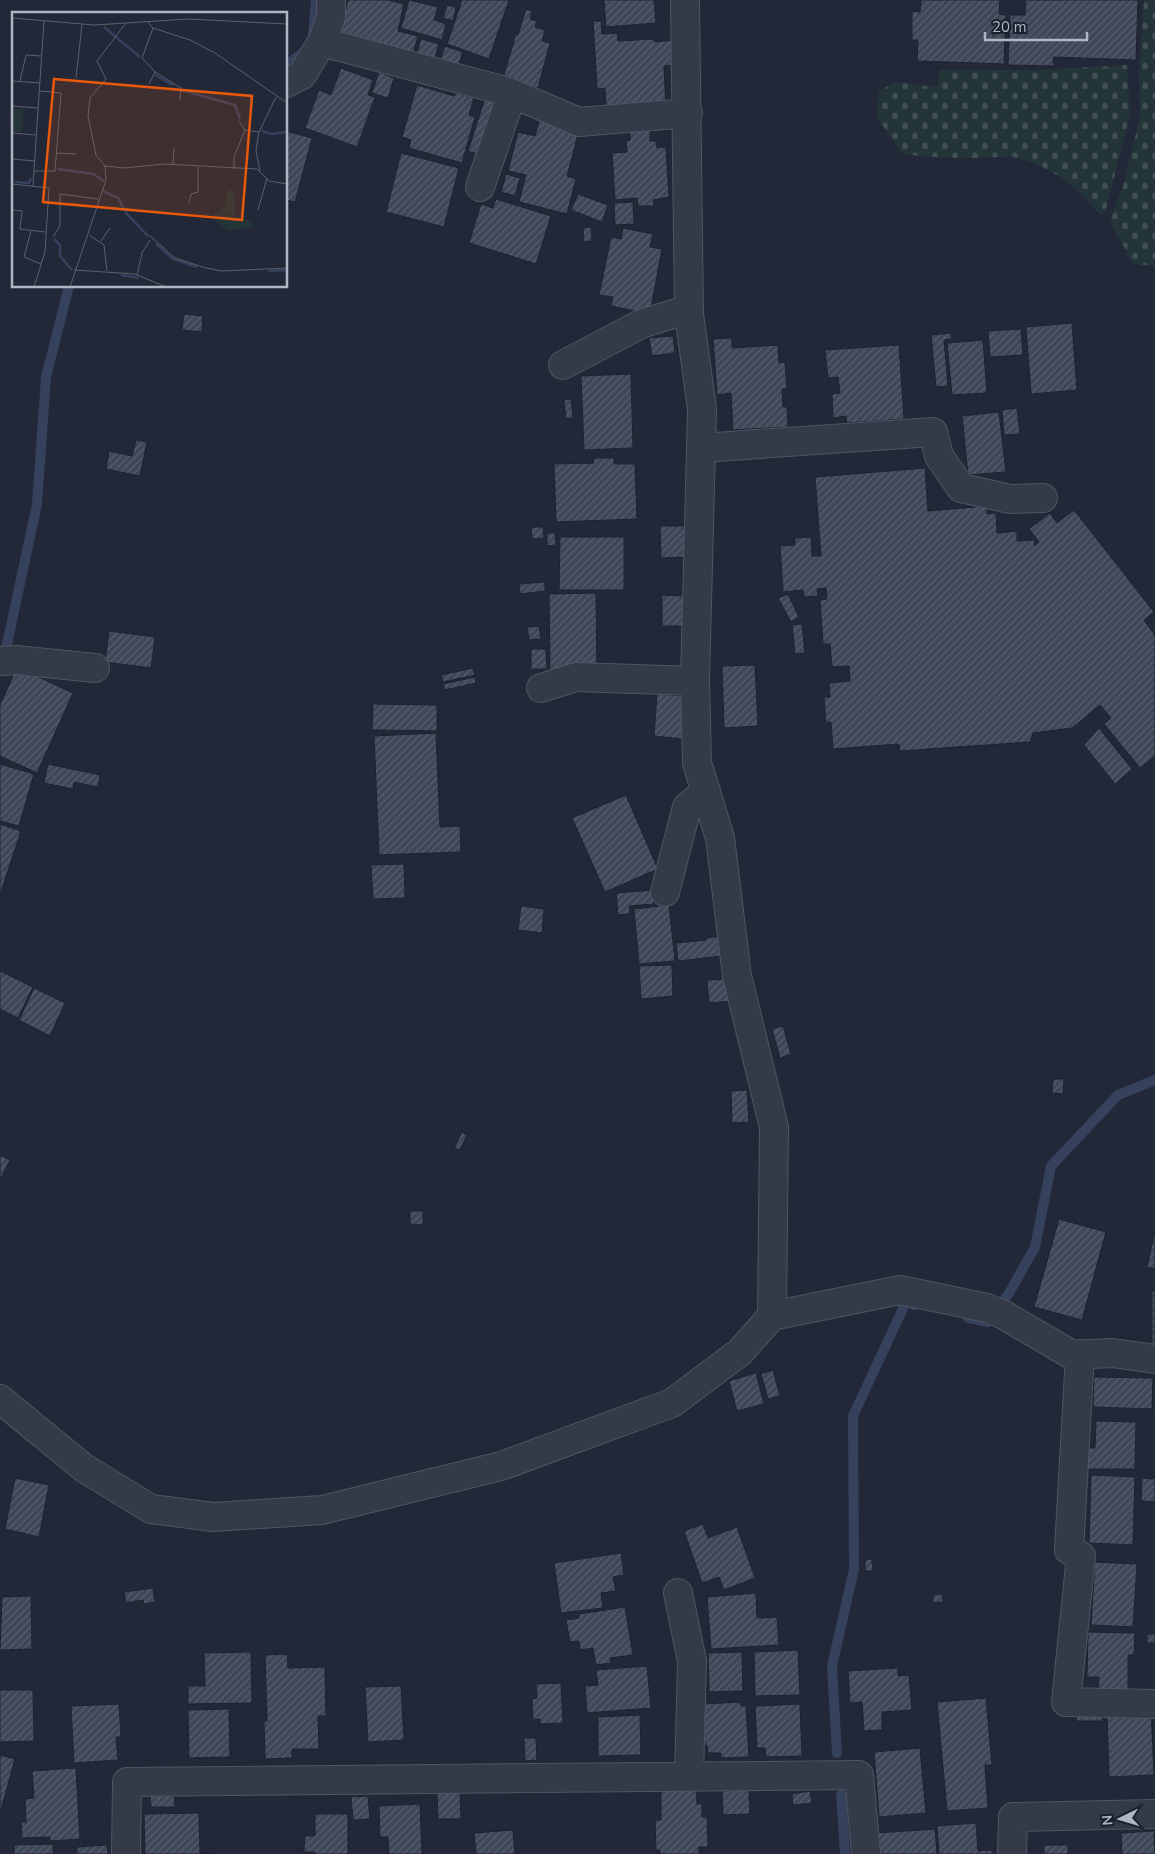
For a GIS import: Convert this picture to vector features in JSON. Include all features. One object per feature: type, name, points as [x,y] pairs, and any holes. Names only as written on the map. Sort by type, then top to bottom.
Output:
[{"type":"street","points":[[288,82],[302,75],[322,42],[331,17],[331,0]]},
{"type":"street","points":[[685,0],[688,113],[689,309],[702,409],[695,681],[697,763],[720,838],[737,976],[774,1127],[772,1316]]},
{"type":"street","points":[[322,42],[512,94],[579,122],[688,113]]},
{"type":"street","points":[[480,187],[512,94]]},
{"type":"street","points":[[563,365],[641,324],[689,309]]},
{"type":"street","points":[[701,448],[933,432],[939,456],[961,488],[1010,499],[1043,498]]},
{"type":"street","points":[[8,661],[95,668]]},
{"type":"street","points":[[541,688],[576,677],[695,681]]},
{"type":"street","points":[[665,892],[687,807],[706,791]]},
{"type":"street","points":[[0,1399],[84,1468],[151,1509],[213,1517],[322,1510],[501,1466],[672,1403],[740,1352],[772,1316],[900,1290],[995,1311],[1072,1355],[1112,1352],[1155,1359]]},
{"type":"street","points":[[1080,1354],[1069,1550],[1081,1556],[1066,1702],[1155,1704]]},
{"type":"street","points":[[678,1593],[692,1661],[689,1777]]},
{"type":"street","points":[[126,1854],[128,1782],[859,1775],[866,1854]]},
{"type":"street","points":[[1012,1854],[1013,1817],[1155,1814]]},
{"type":"green space","points":[[1144,0],[1155,0],[1155,266],[1133,264],[1110,221],[1123,186],[1140,117],[1139,73]]},
{"type":"green space","points":[[1127,65],[1130,115],[1105,213],[1100,215],[1083,195],[1072,186],[1050,171],[1025,160],[1012,157],[949,158],[901,153],[877,117],[879,92],[893,82],[937,87],[939,70],[1035,70]]},
{"type":"building","points":[[348,0],[388,0],[404,4],[398,31],[418,36],[412,58],[340,33]]},
{"type":"building","points":[[409,0],[438,7],[434,20],[446,24],[442,40],[401,28]]},
{"type":"building","points":[[462,0],[509,0],[489,59],[447,44]]},
{"type":"building","points":[[604,0],[654,0],[656,23],[606,27]]},
{"type":"building","points":[[921,0],[1000,0],[999,14],[1006,15],[1004,64],[917,61],[918,40],[912,40],[912,11],[920,12]]},
{"type":"building","points":[[1026,0],[1138,0],[1136,60],[1053,57],[1054,66],[1008,65],[1010,15],[1025,15]]},
{"type":"building","points":[[447,5],[456,7],[453,21],[443,18]]},
{"type":"building","points":[[526,9],[532,11],[530,19],[537,21],[535,27],[545,30],[542,41],[550,43],[538,88],[503,78],[516,34],[518,35]]},
{"type":"building","points":[[593,21],[601,21],[602,34],[617,33],[618,41],[653,39],[655,42],[675,40],[677,65],[664,66],[666,107],[606,111],[605,88],[597,89]]},
{"type":"building","points":[[421,39],[439,44],[433,64],[415,59]]},
{"type":"building","points":[[445,46],[463,52],[458,66],[440,60]]},
{"type":"building","points":[[341,68],[373,80],[368,95],[375,97],[357,147],[305,128],[319,90],[331,95]]},
{"type":"building","points":[[379,72],[394,78],[388,98],[372,93]]},
{"type":"building","points":[[417,85],[454,96],[456,93],[474,98],[469,115],[475,117],[462,163],[409,148],[411,140],[402,137]]},
{"type":"building","points":[[485,98],[497,102],[480,155],[468,151]]},
{"type":"building","points":[[539,121],[579,131],[567,176],[576,179],[567,214],[519,202],[526,175],[508,171],[518,132],[535,136]]},
{"type":"building","points":[[650,125],[650,141],[656,141],[657,148],[666,147],[669,197],[653,200],[654,206],[638,206],[637,198],[615,200],[612,153],[627,152],[626,141],[630,140],[630,126]]},
{"type":"building","points":[[288,132],[312,138],[295,202],[288,200]]},
{"type":"building","points":[[401,153],[459,168],[444,227],[386,212]]},
{"type":"building","points":[[506,174],[520,178],[515,196],[501,192]]},
{"type":"building","points":[[578,194],[608,205],[602,222],[571,210]]},
{"type":"building","points":[[496,199],[551,216],[536,264],[469,243],[481,204],[493,208]]},
{"type":"building","points":[[633,202],[634,224],[615,225],[614,203]]},
{"type":"building","points":[[591,227],[592,241],[584,242],[583,228]]},
{"type":"building","points":[[623,228],[653,234],[650,247],[662,249],[650,314],[611,306],[613,297],[599,295],[611,237],[621,239]]},
{"type":"building","points":[[184,314],[203,316],[202,332],[182,330]]},
{"type":"building","points":[[1072,323],[1077,390],[1031,394],[1026,327]]},
{"type":"building","points":[[1021,329],[1023,355],[990,357],[988,331]]},
{"type":"building","points":[[951,333],[952,339],[944,340],[948,386],[936,387],[931,335]]},
{"type":"building","points":[[673,336],[675,353],[652,356],[649,338]]},
{"type":"building","points":[[732,338],[732,348],[778,345],[779,363],[785,362],[787,389],[782,389],[783,407],[787,407],[788,427],[733,430],[731,393],[717,395],[713,339]]},
{"type":"building","points":[[983,340],[987,393],[952,395],[947,343]]},
{"type":"building","points":[[899,345],[904,419],[847,423],[846,416],[833,418],[832,394],[840,393],[838,377],[828,378],[825,350]]},
{"type":"building","points":[[631,374],[633,448],[584,450],[581,376]]},
{"type":"building","points":[[571,399],[573,418],[566,419],[564,400]]},
{"type":"building","points":[[1017,408],[1020,434],[1004,435],[1002,410]]},
{"type":"building","points":[[999,412],[1006,472],[968,475],[962,416]]},
{"type":"building","points":[[136,440],[147,442],[140,476],[106,469],[109,451],[132,456]]},
{"type":"building","points":[[593,458],[614,458],[614,464],[635,464],[637,519],[556,522],[554,464],[594,463]]},
{"type":"building","points":[[925,468],[928,511],[987,506],[987,514],[996,513],[997,533],[1017,531],[1017,541],[1034,540],[1035,546],[1039,542],[1029,529],[1050,513],[1057,523],[1074,510],[1154,612],[1144,620],[1155,635],[1155,756],[1140,768],[1104,724],[1111,718],[1100,705],[1072,728],[1033,733],[1030,742],[900,751],[899,744],[833,749],[831,722],[826,723],[824,697],[830,697],[829,683],[850,681],[849,666],[832,667],[830,644],[823,644],[820,600],[827,599],[826,588],[817,589],[818,596],[804,597],[803,590],[783,592],[780,546],[795,545],[795,538],[811,537],[812,556],[821,556],[815,477]]},
{"type":"building","points":[[660,526],[688,526],[689,557],[661,558]]},
{"type":"building","points":[[531,527],[543,527],[544,538],[532,539]]},
{"type":"building","points":[[547,533],[555,533],[556,545],[547,546]]},
{"type":"building","points":[[560,537],[624,537],[624,590],[559,590]]},
{"type":"building","points":[[545,582],[545,591],[520,594],[519,584]]},
{"type":"building","points":[[596,593],[597,672],[550,672],[549,594]]},
{"type":"building","points":[[788,594],[799,617],[791,622],[778,598]]},
{"type":"building","points":[[662,595],[685,596],[684,626],[662,626]]},
{"type":"building","points":[[802,624],[805,653],[795,654],[792,625]]},
{"type":"building","points":[[539,626],[541,639],[529,640],[527,627]]},
{"type":"building","points":[[109,631],[155,637],[151,668],[105,662]]},
{"type":"building","points":[[531,649],[546,649],[547,669],[531,669]]},
{"type":"building","points":[[755,665],[758,726],[724,728],[722,666]]},
{"type":"building","points":[[17,667],[73,693],[37,773],[0,756],[0,705]]},
{"type":"building","points":[[473,668],[475,675],[443,682],[441,675]]},
{"type":"building","points":[[475,677],[476,683],[445,690],[443,684]]},
{"type":"building","points":[[657,694],[685,696],[682,739],[654,736]]},
{"type":"building","points":[[373,704],[437,705],[437,731],[372,730]]},
{"type":"building","points":[[1099,728],[1132,769],[1115,784],[1084,745]]},
{"type":"building","points":[[436,733],[440,827],[460,826],[461,852],[379,855],[374,736]]},
{"type":"building","points":[[0,764],[34,774],[19,826],[0,821]]},
{"type":"building","points":[[48,764],[100,775],[98,787],[74,782],[73,789],[44,783]]},
{"type":"building","points":[[626,795],[658,869],[605,892],[572,818]]},
{"type":"building","points":[[0,824],[21,831],[0,895]]},
{"type":"building","points":[[404,864],[405,898],[373,899],[371,865]]},
{"type":"building","points":[[653,890],[654,904],[629,906],[630,914],[618,915],[616,893]]},
{"type":"building","points":[[669,905],[675,961],[639,964],[634,909]]},
{"type":"building","points":[[521,906],[544,909],[542,933],[518,930]]},
{"type":"building","points":[[721,936],[722,956],[678,961],[676,943],[706,940],[706,938]]},
{"type":"building","points":[[672,965],[673,996],[641,999],[639,966]]},
{"type":"building","points":[[0,971],[33,987],[18,1018],[0,1009]]},
{"type":"building","points":[[731,979],[732,1001],[709,1003],[707,980]]},
{"type":"building","points":[[34,988],[65,1003],[50,1036],[19,1020]]},
{"type":"building","points":[[783,1026],[791,1054],[780,1058],[772,1029]]},
{"type":"building","points":[[1053,1079],[1064,1079],[1063,1094],[1052,1093]]},
{"type":"building","points":[[747,1090],[749,1122],[732,1123],[731,1091]]},
{"type":"building","points":[[462,1132],[467,1135],[460,1150],[454,1148]]},
{"type":"building","points":[[0,1155],[10,1160],[1,1178],[0,1177]]},
{"type":"building","points":[[410,1211],[423,1211],[423,1225],[410,1224]]},
{"type":"building","points":[[1059,1219],[1106,1232],[1082,1320],[1034,1307]]},
{"type":"building","points":[[1155,1231],[1155,1269],[1147,1267]]},
{"type":"building","points":[[1152,1291],[1155,1291],[1155,1348],[1152,1348]]},
{"type":"building","points":[[773,1370],[780,1396],[768,1399],[761,1374]]},
{"type":"building","points":[[756,1373],[764,1404],[737,1411],[729,1381]]},
{"type":"building","points":[[1094,1377],[1153,1378],[1152,1409],[1093,1407]]},
{"type":"building","points":[[1096,1421],[1136,1422],[1135,1469],[1085,1469],[1085,1448],[1095,1448]]},
{"type":"building","points":[[1091,1475],[1135,1477],[1133,1545],[1089,1543]]},
{"type":"building","points":[[15,1478],[49,1485],[39,1537],[5,1529]]},
{"type":"building","points":[[1142,1478],[1155,1479],[1155,1502],[1141,1501]]},
{"type":"building","points":[[703,1524],[708,1538],[737,1527],[755,1578],[724,1590],[719,1577],[702,1583],[684,1531]]},
{"type":"building","points":[[621,1553],[624,1575],[613,1577],[616,1591],[601,1593],[603,1608],[561,1613],[554,1563]]},
{"type":"building","points":[[872,1559],[873,1571],[865,1571],[865,1560]]},
{"type":"building","points":[[1095,1562],[1137,1564],[1133,1627],[1091,1625]]},
{"type":"building","points":[[153,1588],[155,1602],[144,1604],[143,1600],[126,1603],[124,1592]]},
{"type":"building","points":[[756,1593],[757,1618],[777,1617],[779,1645],[711,1649],[707,1597]]},
{"type":"building","points":[[942,1594],[943,1602],[933,1603],[933,1595]]},
{"type":"building","points":[[31,1596],[32,1649],[0,1650],[2,1597]]},
{"type":"building","points":[[625,1607],[633,1655],[610,1658],[611,1663],[596,1665],[593,1648],[580,1650],[579,1641],[570,1642],[566,1620],[579,1618],[579,1614]]},
{"type":"building","points":[[1088,1632],[1135,1633],[1134,1655],[1128,1655],[1128,1693],[1098,1693],[1099,1677],[1087,1677]]},
{"type":"building","points":[[1147,1634],[1155,1634],[1155,1643],[1147,1643]]},
{"type":"building","points":[[798,1650],[800,1695],[755,1696],[754,1652]]},
{"type":"building","points":[[251,1652],[252,1703],[188,1704],[188,1686],[205,1686],[204,1653]]},
{"type":"building","points":[[742,1652],[743,1691],[709,1692],[708,1653]]},
{"type":"building","points":[[287,1654],[288,1668],[325,1667],[326,1716],[318,1716],[319,1749],[292,1749],[292,1758],[265,1759],[264,1721],[267,1721],[265,1655]]},
{"type":"building","points":[[647,1666],[651,1708],[587,1713],[585,1686],[598,1685],[596,1670]]},
{"type":"building","points":[[898,1668],[898,1676],[909,1675],[912,1710],[882,1712],[882,1730],[864,1731],[862,1702],[850,1703],[848,1671]]},
{"type":"building","points":[[561,1683],[563,1723],[540,1724],[540,1719],[533,1720],[532,1699],[537,1698],[536,1684]]},
{"type":"building","points":[[401,1686],[404,1740],[368,1742],[365,1687]]},
{"type":"building","points":[[0,1690],[33,1690],[34,1741],[0,1742]]},
{"type":"building","points":[[986,1698],[992,1765],[985,1765],[988,1808],[947,1811],[937,1702]]},
{"type":"building","points":[[740,1702],[741,1706],[746,1706],[749,1757],[721,1758],[721,1753],[708,1753],[707,1745],[705,1745],[703,1704]]},
{"type":"building","points":[[119,1704],[121,1737],[116,1737],[118,1760],[74,1763],[71,1706]]},
{"type":"building","points":[[800,1704],[802,1756],[766,1757],[765,1748],[757,1748],[755,1706]]},
{"type":"building","points":[[1077,1708],[1102,1709],[1102,1721],[1076,1721]]},
{"type":"building","points":[[229,1709],[230,1757],[189,1758],[188,1710]]},
{"type":"building","points":[[1151,1710],[1154,1775],[1109,1777],[1107,1711]]},
{"type":"building","points":[[640,1715],[641,1755],[598,1756],[598,1717]]},
{"type":"building","points":[[524,1738],[536,1738],[537,1760],[525,1761]]},
{"type":"building","points":[[920,1748],[926,1813],[879,1817],[874,1752]]},
{"type":"building","points":[[0,1755],[15,1759],[1,1810],[0,1810]]},
{"type":"building","points":[[76,1768],[80,1839],[50,1841],[50,1837],[22,1838],[21,1822],[26,1822],[25,1799],[34,1798],[32,1771]]},
{"type":"building","points":[[696,1788],[697,1804],[702,1804],[702,1817],[707,1817],[708,1847],[699,1847],[699,1854],[660,1854],[660,1850],[656,1850],[655,1820],[661,1820],[661,1790]]},
{"type":"building","points":[[749,1790],[750,1814],[723,1815],[722,1791]]},
{"type":"building","points":[[460,1791],[461,1819],[438,1819],[437,1792]]},
{"type":"building","points":[[810,1791],[812,1803],[793,1805],[792,1794]]},
{"type":"building","points":[[150,1796],[174,1796],[175,1807],[151,1807]]},
{"type":"building","points":[[368,1796],[370,1819],[353,1820],[351,1797]]},
{"type":"building","points":[[420,1804],[422,1854],[389,1854],[388,1837],[380,1837],[379,1806]]},
{"type":"building","points":[[199,1813],[200,1853],[214,1854],[145,1854],[144,1814]]},
{"type":"building","points":[[315,1814],[348,1814],[348,1854],[304,1852],[305,1836],[315,1836]]},
{"type":"building","points":[[976,1823],[978,1851],[992,1850],[992,1854],[939,1854],[937,1826]]},
{"type":"building","points":[[935,1829],[937,1854],[878,1854],[876,1833]]},
{"type":"building","points":[[513,1830],[515,1854],[476,1854],[474,1833]]},
{"type":"building","points":[[1154,1831],[1155,1854],[1122,1854],[1121,1833]]},
{"type":"building","points":[[53,1844],[53,1854],[14,1854],[14,1845]]},
{"type":"building","points":[[107,1845],[108,1854],[77,1854],[77,1847]]},
{"type":"building","points":[[1044,1845],[1068,1845],[1068,1854],[1044,1854]]},
{"type":"waterway","points":[[313,36],[316,0]]},
{"type":"waterway","points":[[288,64],[305,51]]},
{"type":"waterway","points":[[1,658],[7,644],[37,504],[46,377],[68,288]]},
{"type":"waterway","points":[[968,1318],[988,1322],[1009,1293],[1035,1247],[1051,1166],[1118,1095],[1155,1080]]},
{"type":"waterway","points":[[837,1753],[832,1666],[854,1569],[853,1416],[906,1302],[915,1305]]},
{"type":"waterway","points":[[841,1795],[845,1854]]}]
